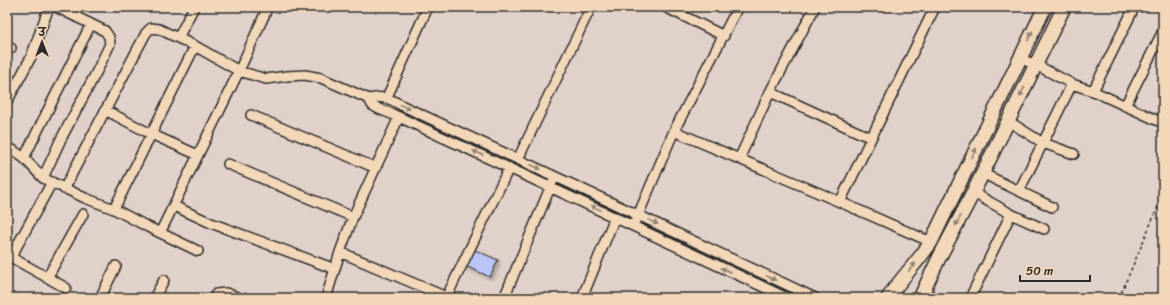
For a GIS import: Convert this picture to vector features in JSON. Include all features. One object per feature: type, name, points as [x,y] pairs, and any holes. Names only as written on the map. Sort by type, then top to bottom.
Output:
[{"type":"street","points":[[7,102],[31,57],[49,7]]},
{"type":"street","points":[[44,178],[60,139],[110,44],[106,31],[91,24],[75,11],[56,7]]},
{"type":"street","points":[[178,38],[194,7]]},
{"type":"street","points":[[160,233],[239,71],[268,7]]},
{"type":"street","points":[[387,97],[428,7]]},
{"type":"street","points":[[518,159],[591,7]]},
{"type":"street","points":[[665,7],[724,36]]},
{"type":"street","points":[[634,226],[674,131],[738,7]]},
{"type":"street","points":[[739,159],[770,92],[815,7]]},
{"type":"street","points":[[840,202],[935,7]]},
{"type":"street","points":[[888,298],[896,286],[921,257],[931,242],[1045,7]]},
{"type":"street","points":[[936,298],[922,295],[1064,7]]},
{"type":"street","points":[[1093,91],[1133,10]]},
{"type":"street","points":[[24,158],[91,24]]},
{"type":"street","points":[[64,189],[146,33],[151,28],[159,29],[195,46],[239,71],[266,78],[305,75],[321,78],[369,99],[376,97],[387,97],[403,106],[815,298]]},
{"type":"street","points":[[1126,106],[1163,31]]},
{"type":"street","points":[[114,209],[195,46]]},
{"type":"street","points":[[1020,58],[1072,84],[1093,91],[1163,123]]},
{"type":"street","points":[[1019,191],[1072,84]]},
{"type":"street","points":[[770,92],[871,138]]},
{"type":"street","points":[[369,99],[372,105],[379,109],[615,217],[777,296],[787,298]]},
{"type":"street","points":[[105,110],[151,134],[198,155]]},
{"type":"street","points":[[251,115],[376,168]]},
{"type":"street","points":[[326,298],[352,217],[399,117]]},
{"type":"street","points":[[1008,121],[1043,143],[1074,154]]},
{"type":"street","points":[[674,131],[931,242]]},
{"type":"street","points":[[7,146],[24,158],[44,178],[64,189],[114,209],[198,251]]},
{"type":"street","points":[[228,164],[352,217]]},
{"type":"street","points":[[340,252],[446,298],[509,168]]},
{"type":"street","points":[[983,172],[1052,208]]},
{"type":"street","points":[[504,298],[549,187],[555,176]]},
{"type":"street","points":[[52,182],[9,256],[66,288]]},
{"type":"street","points":[[972,195],[979,196],[1011,214],[1044,229]]},
{"type":"street","points":[[174,206],[211,223],[335,269]]},
{"type":"street","points":[[47,278],[83,214]]},
{"type":"street","points":[[970,298],[1011,214]]},
{"type":"street","points":[[582,298],[615,217]]},
{"type":"street","points":[[100,298],[116,266]]},
{"type":"street","points":[[154,298],[164,280]]},
{"type":"street","points":[[213,298],[216,294],[226,293],[240,298]]},
{"type":"path","points":[[1119,298],[1163,195]]},
{"type":"building","points":[[470,248],[498,260],[490,277],[463,265]]}]
